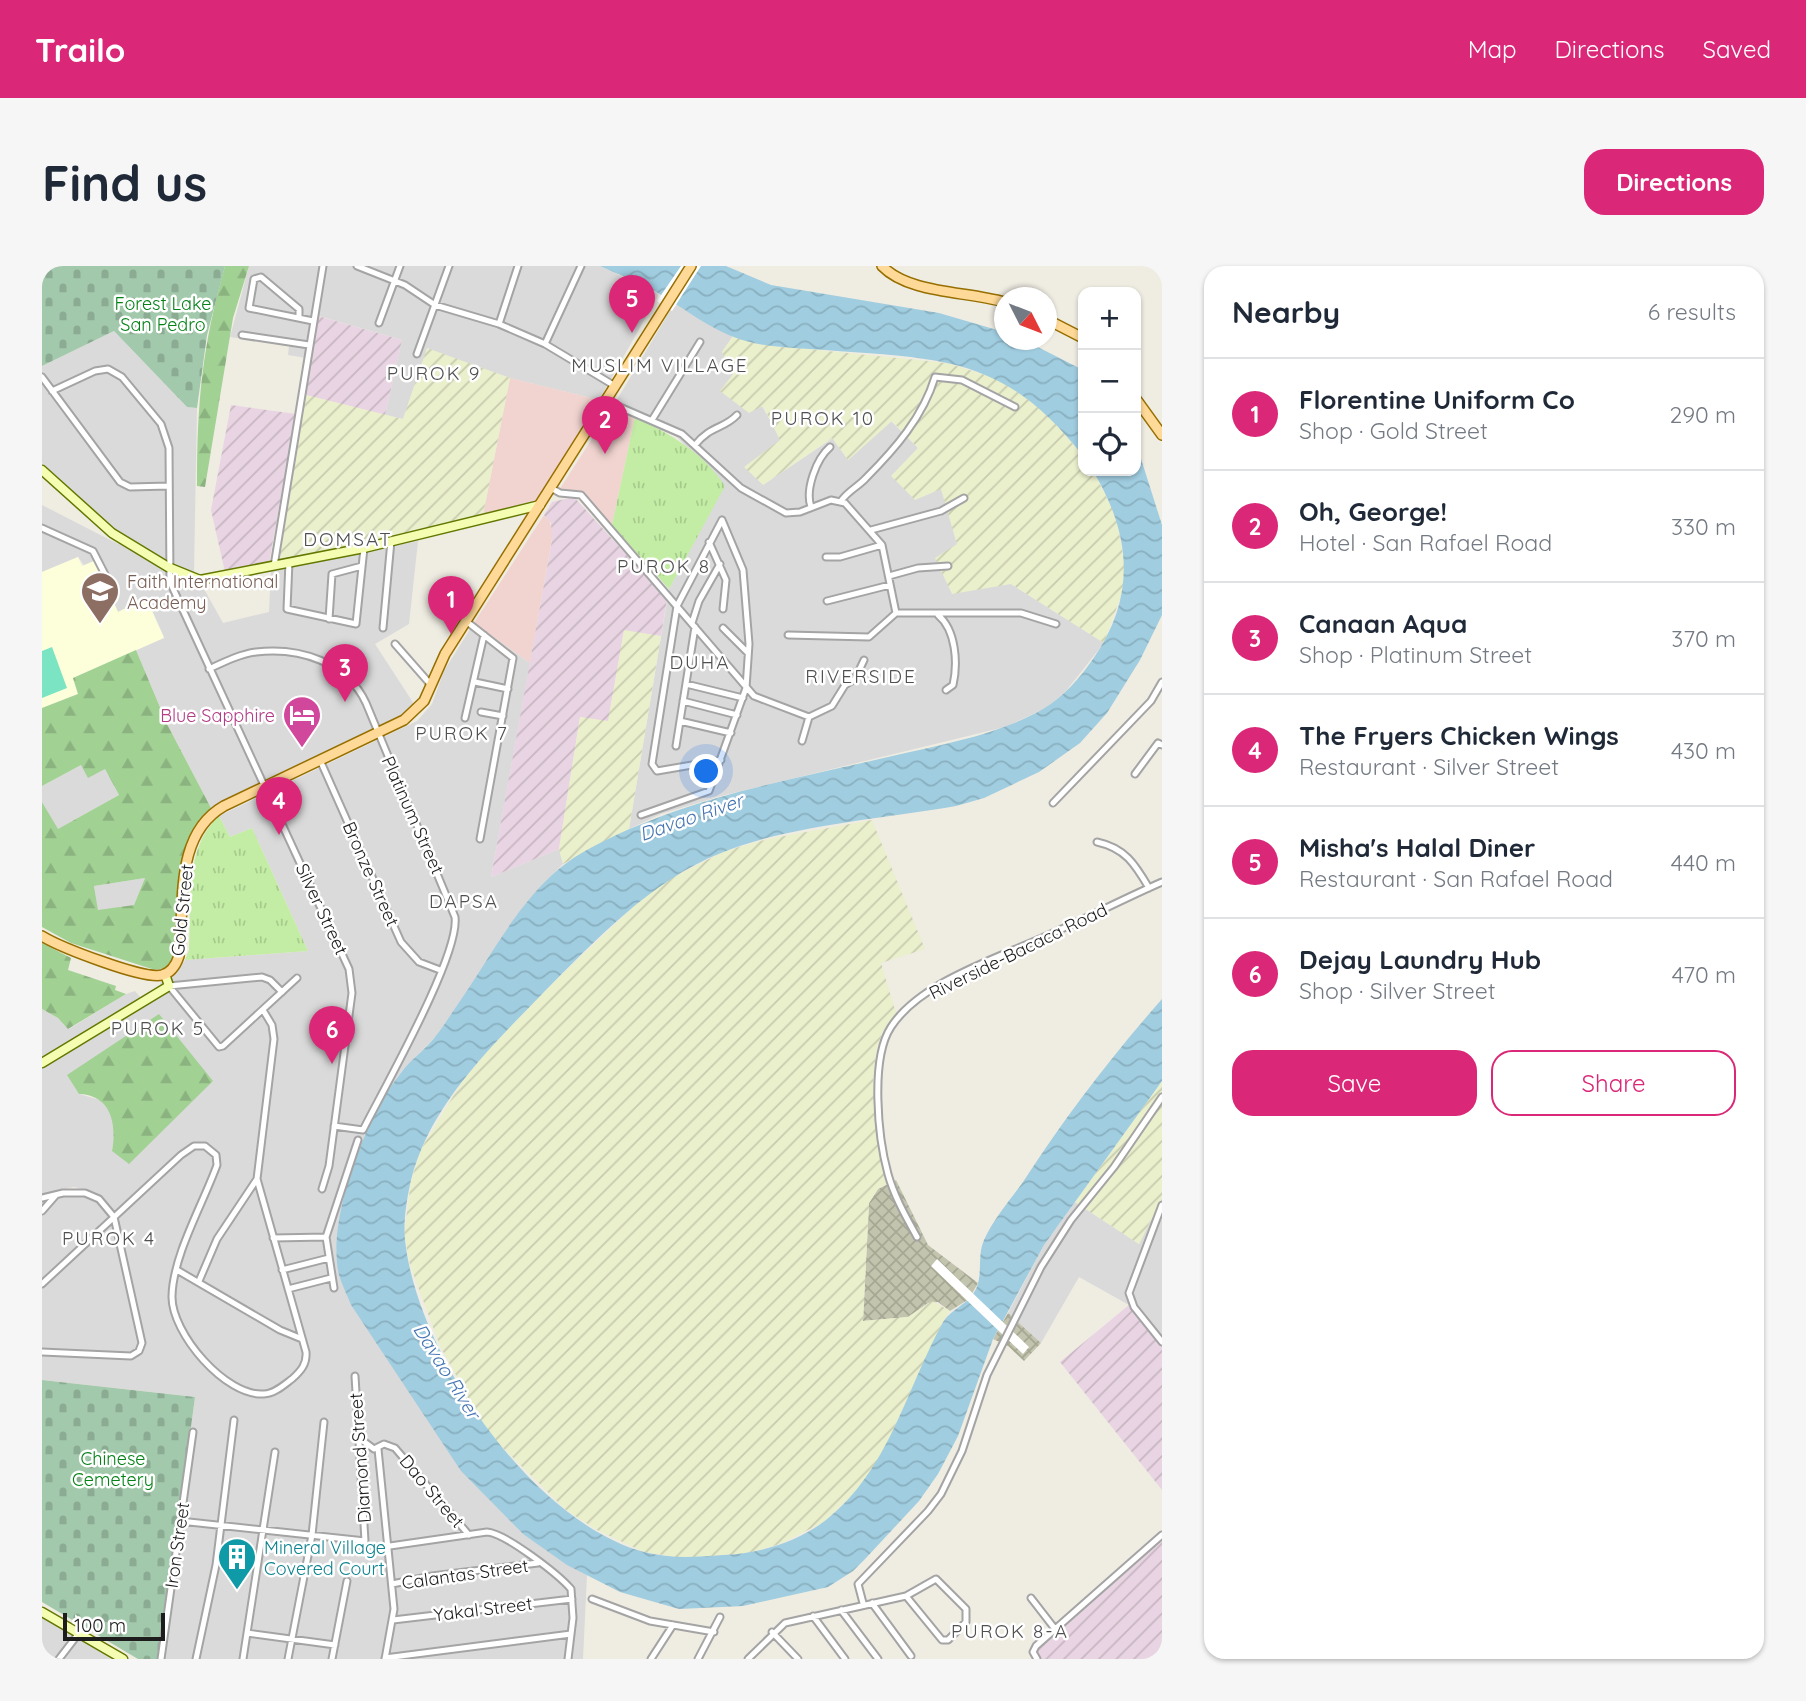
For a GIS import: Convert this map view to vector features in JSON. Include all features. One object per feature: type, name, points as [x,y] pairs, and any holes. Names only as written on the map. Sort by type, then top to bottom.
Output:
[{"type":"main road","name":"Gold Street","points":[[165,974],[174,967],[179,956],[186,864],[192,840],[216,811],[417,712],[441,662],[466,621],[691,266]]},
{"type":"main road","points":[[882,266],[895,278],[913,285],[994,300]]},
{"type":"main road","points":[[1057,325],[1078,335]]},
{"type":"main road","points":[[1141,406],[1162,435]]},
{"type":"main road","points":[[42,936],[69,949],[140,973],[165,974]]},
{"type":"street","points":[[274,566],[324,266]]},
{"type":"street","points":[[357,266],[395,281],[435,306],[499,324],[545,344],[615,386]]},
{"type":"street","points":[[379,323],[400,266]]},
{"type":"street","points":[[417,354],[449,266]]},
{"type":"street","points":[[499,324],[518,266]]},
{"type":"street","points":[[545,344],[581,266]]},
{"type":"street","points":[[299,316],[299,309],[261,278],[254,279],[248,308],[299,316],[313,321]]},
{"type":"street","points":[[242,335],[309,345]]},
{"type":"street","points":[[652,421],[700,342]]},
{"type":"street","name":"Silver Street","points":[[52,391],[101,369],[115,371],[154,414],[164,430],[169,447],[168,567],[175,595],[351,977],[328,1173],[322,1189]]},
{"type":"street","points":[[42,377],[120,482],[130,487],[169,486]]},
{"type":"street","points":[[841,501],[868,477],[918,416],[935,377],[962,380],[1015,407]]},
{"type":"street","points":[[606,401],[681,434],[741,488],[790,514],[831,500],[841,501],[872,530],[882,545],[896,613]]},
{"type":"street","points":[[695,445],[705,432],[730,422],[737,415]]},
{"type":"street","points":[[811,507],[809,487],[822,455],[830,447]]},
{"type":"street","points":[[42,470],[112,533],[168,567],[200,580],[364,548],[540,505]]},
{"type":"street","points":[[551,488],[560,493],[581,495],[746,688],[761,701],[809,717],[832,706],[845,685],[855,678],[864,660]]},
{"type":"street","points":[[872,530],[941,510],[964,498]]},
{"type":"street","points":[[641,815],[708,792],[721,760],[731,733],[746,688],[748,653],[743,570],[722,520],[677,606],[652,766],[657,771],[721,760]]},
{"type":"street","points":[[42,528],[93,551],[116,594]]},
{"type":"street","points":[[383,628],[391,541]]},
{"type":"street","points":[[709,542],[726,580],[723,609]]},
{"type":"street","points":[[826,557],[840,557],[882,545]]},
{"type":"street","points":[[289,562],[286,608],[356,624],[364,548]]},
{"type":"street","points":[[676,746],[699,601],[720,564]]},
{"type":"street","points":[[329,619],[332,574],[362,566]]},
{"type":"street","points":[[889,576],[918,568],[948,566]]},
{"type":"street","points":[[827,601],[890,585]]},
{"type":"street","points":[[788,635],[869,637],[896,613],[1021,613],[1056,624]]},
{"type":"street","points":[[938,615],[952,634],[955,664],[953,685],[946,690]]},
{"type":"street","points":[[466,621],[513,656],[480,839]]},
{"type":"street","points":[[723,628],[748,653]]},
{"type":"street","points":[[465,718],[484,635]]},
{"type":"street","points":[[395,644],[431,685]]},
{"type":"street","name":"Platinum Street","points":[[209,668],[255,652],[281,653],[334,665],[354,682],[453,910],[454,935],[440,970],[408,1043],[363,1130],[334,1126]]},
{"type":"street","points":[[475,682],[508,689]]},
{"type":"street","points":[[1053,803],[1151,701],[1162,682]]},
{"type":"street","points":[[686,684],[743,698]]},
{"type":"street","points":[[683,701],[737,715]]},
{"type":"street","points":[[481,712],[503,716]]},
{"type":"street","points":[[802,741],[809,717]]},
{"type":"street","points":[[680,721],[731,733]]},
{"type":"street","points":[[1135,774],[1158,743],[1162,745]]},
{"type":"street","name":"Bronze Street","points":[[320,760],[401,942],[419,962],[440,970]]},
{"type":"street","points":[[1097,842],[1127,854],[1149,888]]},
{"type":"street","name":"Riverside-Bacaca Road","points":[[917,1237],[893,1188],[884,1156],[878,1067],[881,1046],[892,1025],[909,1008],[943,984],[1162,882]]},
{"type":"street","points":[[165,974],[169,986],[219,1047],[296,978]]},
{"type":"street","points":[[42,1063],[169,986],[262,977],[270,980],[282,992]]},
{"type":"street","points":[[42,1284],[188,1150],[200,1144],[213,1151],[217,1165],[177,1270],[172,1304],[184,1336],[199,1357],[233,1383],[261,1394],[285,1385],[305,1364],[302,1339],[257,1179],[274,1039],[272,1025],[263,1010]]},
{"type":"street","points":[[863,1603],[858,1584],[928,1511],[954,1471],[987,1375],[1046,1258],[1162,1097]]},
{"type":"street","points":[[334,1288],[326,1237],[358,1139]]},
{"type":"street","points":[[198,1282],[217,1239],[257,1179]]},
{"type":"street","points":[[42,1198],[78,1192],[90,1194],[114,1217],[142,1339],[136,1353],[127,1356],[42,1352]]},
{"type":"street","points":[[42,1211],[56,1195]]},
{"type":"street","points":[[1162,1205],[1129,1293],[1134,1307],[1162,1342]]},
{"type":"street","points":[[273,1238],[326,1237]]},
{"type":"street","points":[[282,1270],[329,1258]]},
{"type":"street","points":[[177,1270],[280,1330],[302,1339]]},
{"type":"street","points":[[288,1289],[331,1278]]},
{"type":"street","name":"Diamond Street","points":[[312,1535],[365,1541],[355,1376]]},
{"type":"street","points":[[196,1659],[222,1525],[234,1420]]},
{"type":"street","points":[[288,1659],[312,1535],[324,1422]]},
{"type":"street","name":"Iron Street","points":[[162,1659],[193,1432]]},
{"type":"street","name":"Dao Street","points":[[358,1438],[369,1447],[378,1448],[384,1444],[396,1448],[469,1535]]},
{"type":"street","points":[[378,1448],[392,1584],[393,1620],[385,1659],[571,1634]]},
{"type":"street","points":[[243,1659],[275,1452]]},
{"type":"street","points":[[180,1521],[312,1535]]},
{"type":"street","points":[[390,1546],[492,1532],[569,1586],[572,1599],[568,1659]]},
{"type":"street","points":[[1037,1659],[1034,1649],[1162,1535]]},
{"type":"street","name":"Calantas Street","points":[[392,1584],[432,1576],[538,1563]]},
{"type":"street","points":[[748,1659],[772,1632],[785,1623],[863,1603],[906,1596],[932,1580],[940,1580],[966,1609],[966,1622],[948,1640],[942,1640],[906,1596]]},
{"type":"street","points":[[332,1659],[346,1581]]},
{"type":"street","points":[[1031,1598],[1055,1629]]},
{"type":"street","name":"Yakal Street","points":[[393,1620],[572,1599]]},
{"type":"street","points":[[592,1599],[650,1620],[714,1632]]},
{"type":"street","points":[[872,1603],[912,1656]]},
{"type":"street","points":[[841,1610],[878,1659]]},
{"type":"street","points":[[42,1612],[120,1658]]},
{"type":"street","points":[[813,1616],[845,1659]]},
{"type":"street","points":[[698,1659],[720,1617]]},
{"type":"street","points":[[651,1659],[673,1625]]},
{"type":"street","points":[[772,1632],[798,1659]]},
{"type":"street","points":[[59,1659],[79,1633]]},
{"type":"street","points":[[247,1633],[335,1645]]},
{"type":"shaded area","points":[[249,266],[600,266],[659,294],[599,400],[510,378],[427,349],[403,419],[385,415],[402,340],[319,316],[312,359],[288,355],[289,346],[230,337]]},
{"type":"shaded area","points":[[677,305],[733,336],[722,352],[762,406],[781,440],[763,485],[833,438],[848,460],[891,421],[918,448],[892,476],[915,499],[941,488],[957,544],[1011,584],[1104,643],[1066,691],[1046,708],[1005,727],[721,796],[661,814],[629,829],[669,589],[724,486],[677,437],[612,408],[670,311]]},
{"type":"shaded area","points":[[318,316],[402,340],[385,415],[306,395]]},
{"type":"shaded area","points":[[114,331],[187,407],[197,408],[194,571],[223,623],[269,612],[271,571],[418,541],[409,624],[375,644],[416,707],[381,728],[268,778],[211,808],[167,724],[136,650],[164,637],[147,599],[118,612],[78,557],[42,572],[42,505],[118,544],[123,536],[42,463],[42,366]]},
{"type":"shaded area","points":[[733,336],[758,344],[947,363],[1001,380],[1046,412],[1078,450],[1078,476],[1096,476],[1116,515],[1125,566],[1122,593],[1104,643],[1011,584],[952,594],[935,558],[957,544],[941,489],[915,500],[891,476],[918,448],[892,421],[848,460],[832,438],[763,485],[744,467],[780,440],[763,406],[749,413],[720,391],[733,374],[722,352]]},
{"type":"shaded area","points":[[427,348],[510,378],[483,515],[323,556],[279,559],[306,395],[403,419]]},
{"type":"shaded area","points":[[510,378],[599,400],[535,501],[483,515]]},
{"type":"shaded area","points":[[231,405],[296,414],[269,563],[225,572],[211,510]]},
{"type":"shaded area","points":[[612,408],[635,417],[612,525],[579,490],[559,490]]},
{"type":"shaded area","points":[[574,497],[667,599],[661,636],[624,631],[608,722],[580,717],[559,849],[491,877],[552,540],[551,523],[544,515],[552,502]]},
{"type":"shaded area","points":[[544,515],[549,520],[553,533],[530,663],[474,623]]},
{"type":"shaded area","name":"Faith International Academy","points":[[78,557],[82,566],[96,560],[118,612],[146,598],[164,638],[73,678],[78,694],[42,708],[42,572]]},
{"type":"shaded area","points":[[474,623],[530,663],[491,877],[559,849],[563,864],[540,887],[436,1036],[401,1072],[388,1092],[368,1131],[348,1186],[337,1256],[339,1275],[351,1305],[462,1471],[523,1534],[587,1575],[583,1659],[160,1659],[195,1397],[42,1380],[42,1202],[73,1195],[88,1198],[97,1193],[74,1187],[42,1194],[42,1009],[58,1018],[69,1029],[126,994],[135,991],[141,998],[161,988],[160,983],[176,974],[185,960],[308,951],[252,828],[230,837],[219,816],[417,721],[432,704],[444,671]],"holes":[[[213,1081],[112,1151],[115,1130],[111,1113],[100,1100],[79,1094]]]},
{"type":"shaded area","points":[[624,630],[661,636],[629,829],[563,864],[559,849],[580,717],[608,721]]},
{"type":"shaded area","points":[[81,765],[105,769],[119,795],[57,830],[42,802],[42,786]]},
{"type":"shaded area","points":[[872,820],[925,949],[881,963],[896,1013],[882,1033],[876,1051],[873,1081],[875,1120],[887,1184],[878,1189],[869,1203],[863,1321],[908,1317],[932,1301],[950,1311],[880,1458],[854,1493],[824,1522],[780,1544],[744,1554],[682,1558],[644,1552],[597,1530],[566,1510],[493,1438],[476,1412],[440,1346],[410,1265],[404,1235],[411,1181],[421,1149],[463,1080],[492,1045],[638,902],[667,880],[725,851],[768,839]]},
{"type":"shaded area","points":[[145,878],[134,905],[98,911],[94,886]]},
{"type":"shaded area","points":[[1162,1081],[1162,1198],[1139,1244],[1075,1202]]},
{"type":"shaded area","points":[[896,1180],[928,1245],[978,1283],[969,1299],[950,1311],[938,1302],[928,1303],[908,1317],[863,1321],[869,1203],[878,1189]]},
{"type":"shaded area","points":[[1162,1198],[1162,1347],[1129,1305],[1079,1277],[1041,1343],[1008,1313],[1044,1245],[1075,1202],[1139,1244]]},
{"type":"shaded area","points":[[1129,1305],[1162,1347],[1162,1490],[1060,1362]]},
{"type":"shaded area","points":[[1008,1313],[1041,1343],[1024,1361],[1008,1346],[993,1339]]},
{"type":"shaded area","points":[[1162,1541],[1162,1659],[1041,1659],[1036,1652],[1039,1648]]},
{"type":"shaded area","points":[[42,1617],[75,1636],[111,1659],[42,1659]]},
{"type":"green space","name":"Forest Lake San Pedro","points":[[42,266],[225,266],[207,335],[197,408],[187,407],[114,331],[42,366]]},
{"type":"green space","points":[[225,266],[249,266],[233,318],[205,487],[197,486],[202,375]]},
{"type":"green space","points":[[635,417],[673,437],[696,454],[707,463],[725,486],[669,589],[612,525]]},
{"type":"green space","points":[[52,647],[67,688],[42,698],[42,651]]},
{"type":"green space","points":[[136,650],[167,724],[211,808],[197,823],[188,840],[181,878],[178,939],[174,958],[165,968],[155,970],[71,943],[42,927],[42,802],[58,829],[119,795],[105,769],[88,778],[81,765],[42,786],[42,708],[78,694],[73,678]],"holes":[[[145,878],[134,905],[98,910],[94,886]]]},
{"type":"green space","points":[[219,816],[230,837],[252,828],[308,951],[185,960],[189,950],[194,861],[207,829]]},
{"type":"green space","points":[[42,943],[71,958],[68,970],[116,986],[115,990],[126,994],[68,1029],[58,1018],[42,1009]]},
{"type":"green space","points":[[159,1014],[213,1081],[129,1164],[112,1151],[112,1121],[105,1105],[90,1096],[79,1094],[67,1075]]},
{"type":"green space","name":"Chinese Cemetery","points":[[42,1380],[195,1397],[160,1659],[138,1659],[42,1602]]},
{"type":"water","points":[[600,266],[726,266],[771,285],[939,313],[994,329],[994,350],[1044,350],[1078,367],[1078,450],[1054,423],[1026,399],[998,381],[969,369],[904,356],[785,347],[746,341],[700,320],[651,289]]},
{"type":"water","name":"Davao River","points":[[1141,459],[1162,525],[1162,615],[1140,660],[1107,713],[1080,743],[1039,772],[984,798],[956,806],[806,829],[748,843],[695,865],[671,879],[603,933],[502,1035],[447,1102],[420,1153],[411,1180],[405,1225],[405,1240],[414,1285],[431,1332],[456,1380],[486,1427],[521,1469],[560,1506],[601,1534],[644,1552],[664,1556],[750,1552],[777,1545],[815,1528],[848,1500],[866,1478],[894,1429],[942,1324],[976,1289],[982,1246],[992,1225],[1089,1088],[1162,999],[1162,1081],[1044,1245],[993,1339],[958,1436],[938,1474],[919,1501],[853,1571],[828,1587],[743,1606],[679,1609],[620,1592],[567,1565],[523,1534],[461,1471],[351,1305],[339,1275],[336,1252],[344,1199],[362,1142],[387,1093],[403,1070],[439,1031],[529,899],[564,865],[585,851],[661,816],[700,803],[992,731],[1027,718],[1064,693],[1088,666],[1117,612],[1124,565],[1115,518],[1096,476],[1141,476]]},
{"type":"pier","points":[[681,266],[701,266],[672,311],[657,301]]},
{"type":"pier","points":[[937,1259],[1029,1347],[1023,1354],[931,1266]]},
{"type":"place","name":"Misha's Halal Diner","points":[[632,333]]},
{"type":"place","name":"Oh, George!","points":[[605,454]]},
{"type":"place","name":"Faith International Academy","points":[[100,625]]},
{"type":"place","name":"Florentine Uniform Co","points":[[451,634]]},
{"type":"place","name":"Canaan Aqua","points":[[345,702]]},
{"type":"place","name":"Blue Sapphire","points":[[302,749]]},
{"type":"place","name":"The Fryers Chicken Wings","points":[[279,835]]},
{"type":"place","name":"Dejay Laundry Hub","points":[[332,1064]]},
{"type":"place","name":"Mineral Village Covered Court","points":[[237,1591]]},
{"type":"district","name":"MUSLIM VILLAGE","points":[[660,365]]},
{"type":"district","name":"PUROK 9","points":[[434,373]]},
{"type":"district","name":"PUROK 10","points":[[823,418]]},
{"type":"district","name":"DOMSAT","points":[[348,539]]},
{"type":"district","name":"PUROK 8","points":[[664,566]]},
{"type":"district","name":"DUHA","points":[[700,662]]},
{"type":"district","name":"RIVERSIDE","points":[[861,676]]},
{"type":"district","name":"PUROK 7","points":[[462,733]]},
{"type":"district","name":"DAPSA","points":[[464,901]]},
{"type":"district","name":"PUROK 5","points":[[158,1028]]},
{"type":"district","name":"PUROK 4","points":[[109,1238]]},
{"type":"district","name":"PUROK 8-A","points":[[1010,1631]]}]
